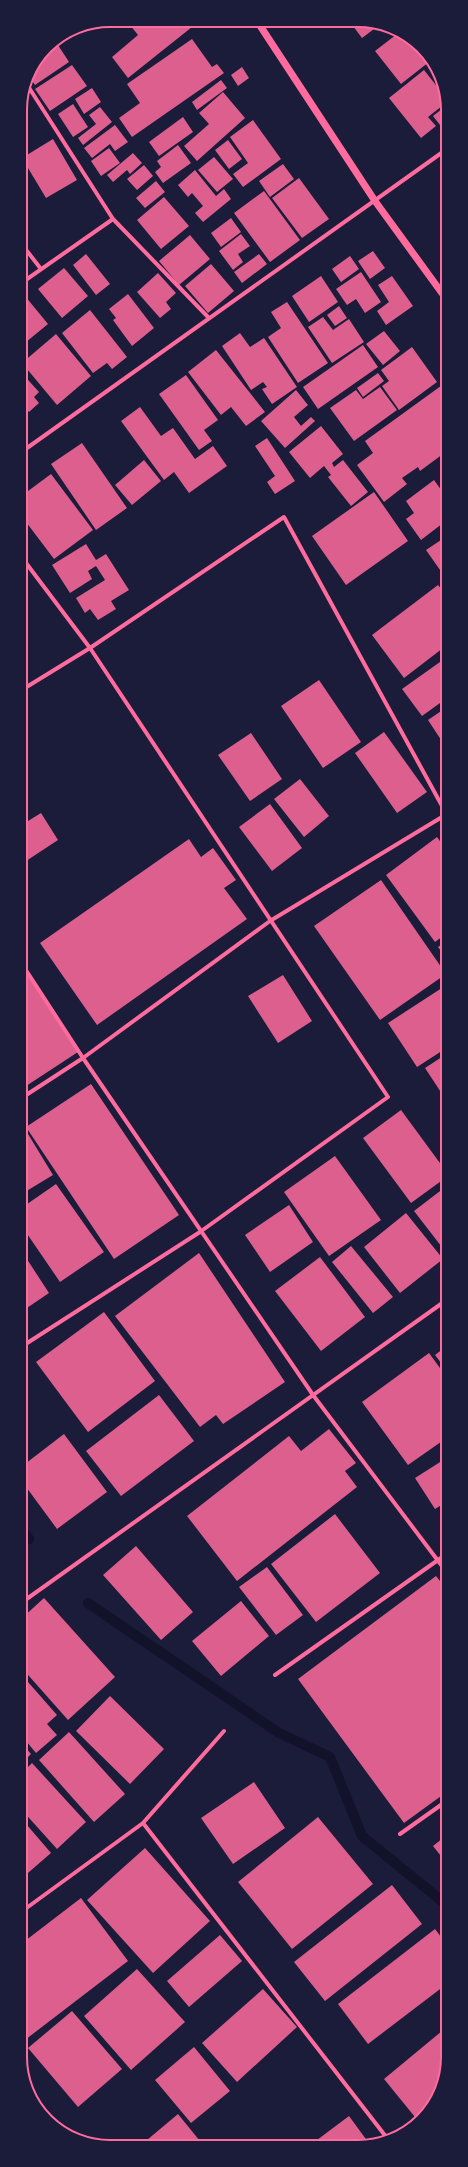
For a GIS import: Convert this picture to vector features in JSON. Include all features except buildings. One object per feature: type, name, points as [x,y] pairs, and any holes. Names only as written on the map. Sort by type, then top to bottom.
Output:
[{"type":"street","points":[[261,27],[375,200],[441,292]]},
{"type":"street","points":[[30,89],[113,219],[209,318]]},
{"type":"street","points":[[27,448],[441,153]]},
{"type":"street","points":[[27,279],[113,219]]},
{"type":"street","points":[[27,251],[41,269]]},
{"type":"street","points":[[27,687],[90,648],[284,517],[441,803]]},
{"type":"street","points":[[27,564],[90,648],[388,1097],[200,1232],[27,1343]]},
{"type":"street","points":[[27,1094],[83,1058],[270,921],[441,818]]},
{"type":"street","points":[[27,972],[200,1232],[313,1395],[441,1565]]},
{"type":"street","points":[[27,1599],[441,1304]]},
{"type":"street","points":[[275,1675],[441,1559]]},
{"type":"street","points":[[27,1908],[143,1823],[224,1731]]},
{"type":"street","points":[[400,1834],[441,1805]]},
{"type":"street","points":[[143,1823],[385,2136]]},
{"type":"waterway","points":[[88,1603],[279,1733],[330,1757],[362,1836],[441,1900]]}]
